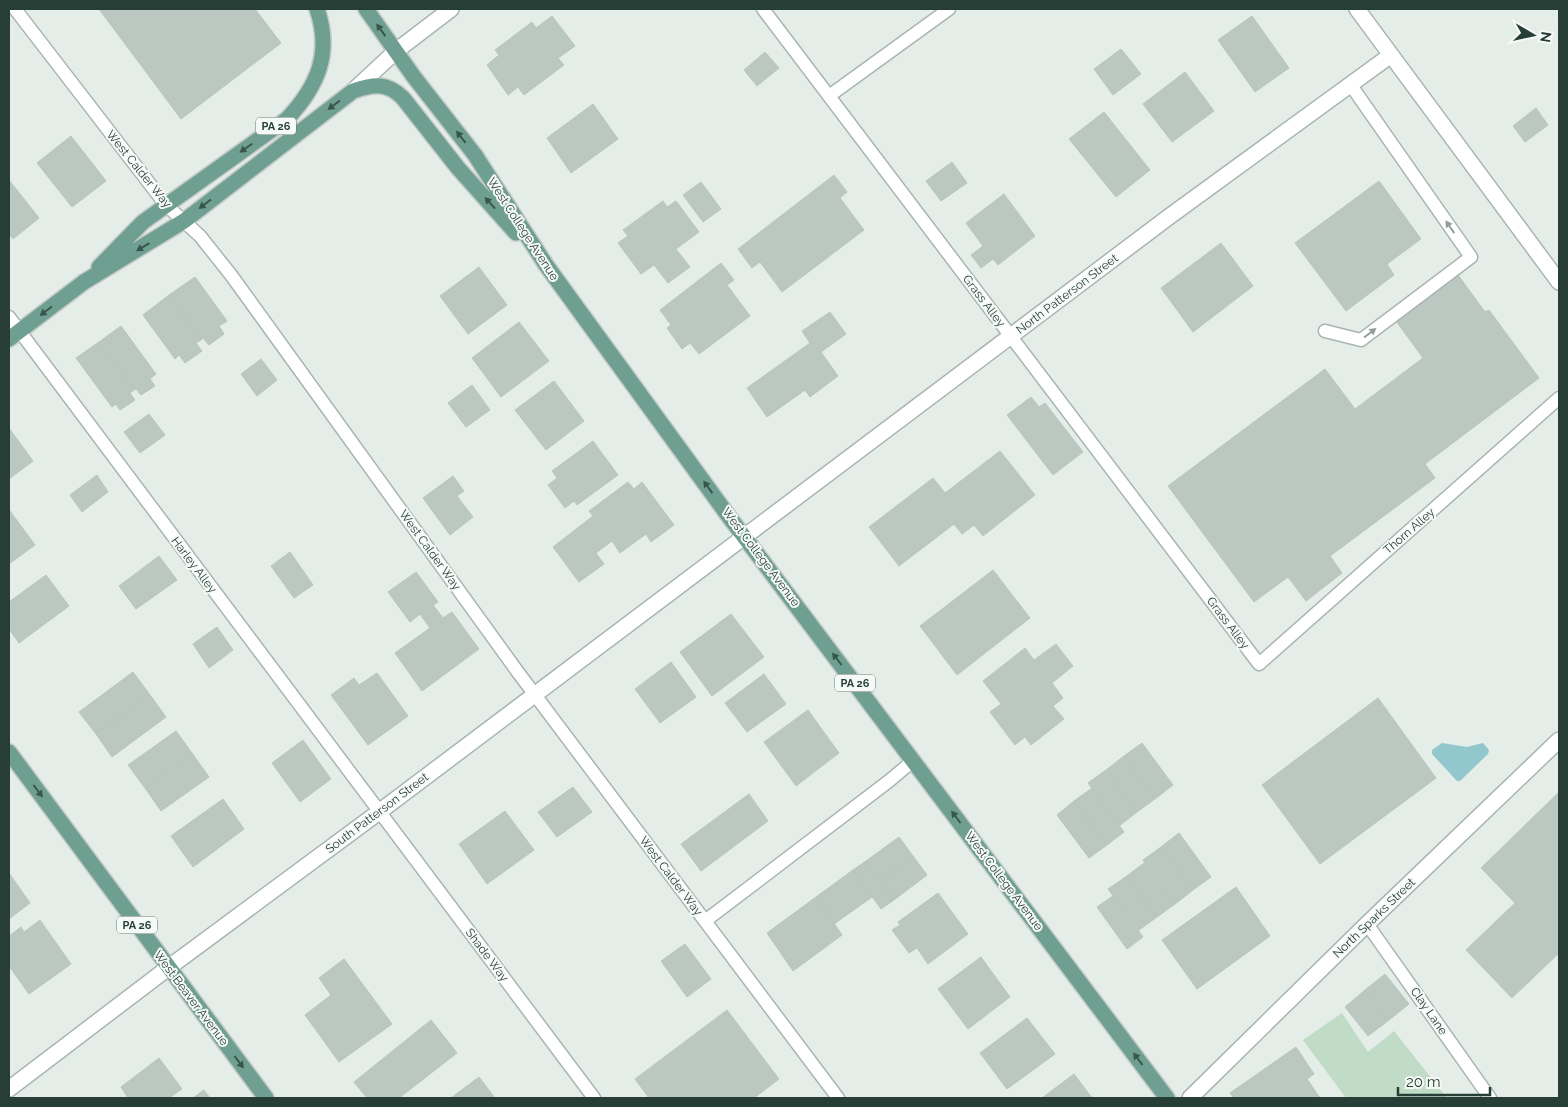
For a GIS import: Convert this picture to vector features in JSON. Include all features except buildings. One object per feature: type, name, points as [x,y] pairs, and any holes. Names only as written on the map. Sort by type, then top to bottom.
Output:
[{"type":"main road","name":"PA 26","points":[[14,335],[84,282],[143,222],[287,119],[313,85],[323,57],[322,23],[317,9]]},
{"type":"main road","name":"West College Avenue","points":[[366,9],[475,155],[546,265],[745,536],[1167,1098]]},
{"type":"main road","points":[[84,282],[184,221],[353,91],[369,85],[387,87],[396,91],[458,168],[546,265]]},
{"type":"main road","name":"West Beaver Avenue","points":[[9,752],[266,1098]]},
{"type":"street","points":[[353,91],[396,51],[451,9]]},
{"type":"street","points":[[1357,9],[1559,282]]},
{"type":"street","name":"North Patterson Street","points":[[745,536],[1184,206],[1391,55]]},
{"type":"street","name":"South Patterson Street","points":[[9,1089],[745,536]]},
{"type":"street","name":"North Sparks Street","points":[[1190,1098],[1367,924],[1559,740]]},
{"type":"lane","name":"West Calder Way","points":[[15,9],[166,205],[200,236],[231,275],[535,694],[838,1098]]},
{"type":"lane","name":"Grass Alley","points":[[763,9],[1259,664]]},
{"type":"lane","points":[[829,96],[949,9]]},
{"type":"lane","points":[[1325,331],[1361,340],[1471,257],[1350,84]]},
{"type":"lane","name":"Harley Alley","points":[[9,317],[14,335],[379,812]]},
{"type":"lane","name":"Thorn Alley","points":[[1259,664],[1559,398]]},
{"type":"lane","points":[[705,921],[914,760]]},
{"type":"lane","name":"Shade Way","points":[[379,812],[594,1098]]},
{"type":"lane","name":"Clay Lane","points":[[1367,924],[1490,1098]]},
{"type":"green space","points":[[1342,1013],[1368,1052],[1394,1031],[1447,1098],[1346,1098],[1303,1040]]},
{"type":"water","points":[[1442,743],[1467,747],[1483,743],[1489,750],[1488,754],[1460,781],[1457,781],[1432,754],[1432,750]]}]
